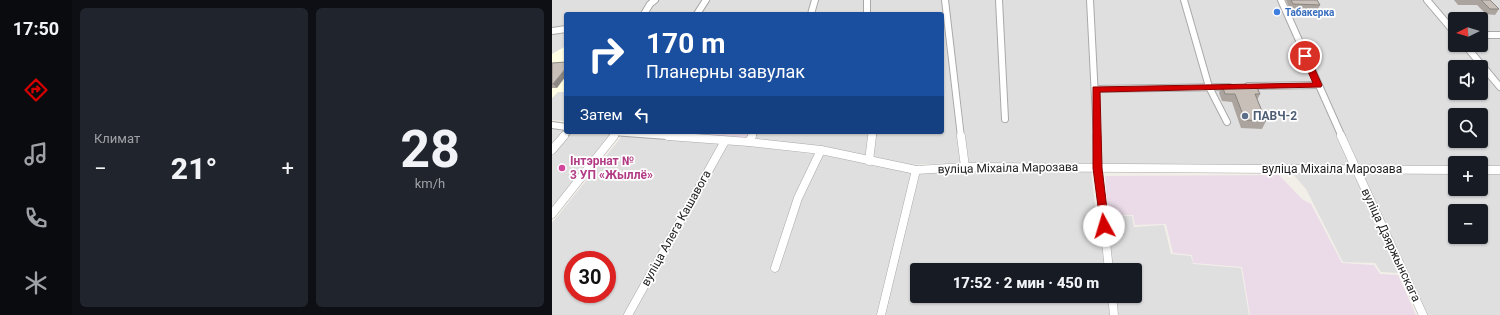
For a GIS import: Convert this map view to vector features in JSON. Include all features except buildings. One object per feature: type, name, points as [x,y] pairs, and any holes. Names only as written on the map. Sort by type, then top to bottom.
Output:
[{"type":"street","points":[[645,12],[650,4],[656,0]]},
{"type":"street","points":[[698,12],[706,0]]},
{"type":"street","points":[[812,12],[815,0]]},
{"type":"street","points":[[867,0],[867,12]]},
{"type":"street","points":[[945,0],[965,167]]},
{"type":"street","points":[[999,0],[1006,120]]},
{"type":"street","points":[[1090,0],[1098,168],[1108,263]]},
{"type":"street","points":[[1184,0],[1209,87],[1227,122]]},
{"type":"street","name":"вуліца Дзяржынскага","points":[[1281,0],[1318,85],[1423,315]]},
{"type":"street","points":[[1427,0],[1448,25]]},
{"type":"street","points":[[552,31],[564,29]]},
{"type":"street","points":[[1488,35],[1500,35]]},
{"type":"street","points":[[1471,52],[1500,87]]},
{"type":"street","points":[[1240,86],[1318,85]]},
{"type":"street","points":[[1095,89],[1233,87]]},
{"type":"street","points":[[552,125],[564,127]]},
{"type":"street","points":[[552,150],[565,134]]},
{"type":"street","points":[[552,214],[615,134]]},
{"type":"street","name":"вуліца Міхаіла Марозава","points":[[641,134],[749,142],[820,150],[916,170],[965,167],[1448,170]]},
{"type":"street","points":[[749,142],[753,134]]},
{"type":"street","points":[[868,161],[873,134]]},
{"type":"street","name":"вуліца Алега Кашавога","points":[[628,315],[725,141]]},
{"type":"street","points":[[775,268],[798,198],[820,150]]},
{"type":"street","points":[[881,315],[916,170]]},
{"type":"street","points":[[1488,170],[1500,170]]},
{"type":"street","points":[[1113,303],[1114,315]]},
{"type":"shaded area","points":[[552,0],[703,0],[694,12],[564,12],[564,121],[552,120]]},
{"type":"shaded area","points":[[710,0],[813,0],[810,12],[701,12]]},
{"type":"shaded area","points":[[818,0],[941,0],[942,12],[815,12]]},
{"type":"shaded area","points":[[948,0],[1500,0],[1500,315],[1420,315],[1399,273],[1381,272],[1375,263],[1343,262],[1306,189],[1285,165],[969,165]]},
{"type":"shaded area","points":[[944,26],[960,163],[905,165],[755,140],[757,134],[944,134]]},
{"type":"shaded area","points":[[564,47],[564,92],[558,92],[552,98],[552,54]]},
{"type":"shaded area","points":[[552,129],[564,130],[564,134],[610,134],[552,210]]},
{"type":"shaded area","points":[[678,134],[750,134],[748,138]]},
{"type":"shaded area","points":[[623,135],[724,143],[829,156],[912,172],[879,315],[552,315],[552,223]]},
{"type":"shaded area","points":[[1091,169],[1096,215],[1132,216],[1134,227],[1164,225],[1171,254],[1191,256],[1193,264],[1241,268],[1249,315],[884,315],[917,175],[924,173]]},
{"type":"shaded area","points":[[1279,175],[1302,199],[1311,204],[1342,263],[1374,265],[1380,274],[1398,275],[1416,315],[1250,315],[1242,267],[1193,263],[1192,255],[1173,253],[1166,224],[1135,225],[1133,215],[1108,215],[1105,176]]},
{"type":"place","name":"Табакерка","points":[[1277,12]]},
{"type":"place","name":"ПАВЧ-2","points":[[1245,116]]},
{"type":"place","name":"Інтэрнат № 3 УП «Жыллё»","points":[[562,168]]},
{"type":"route","points":[[1104,226],[1098,168],[1095,89],[1318,85],[1305,56]]}]
